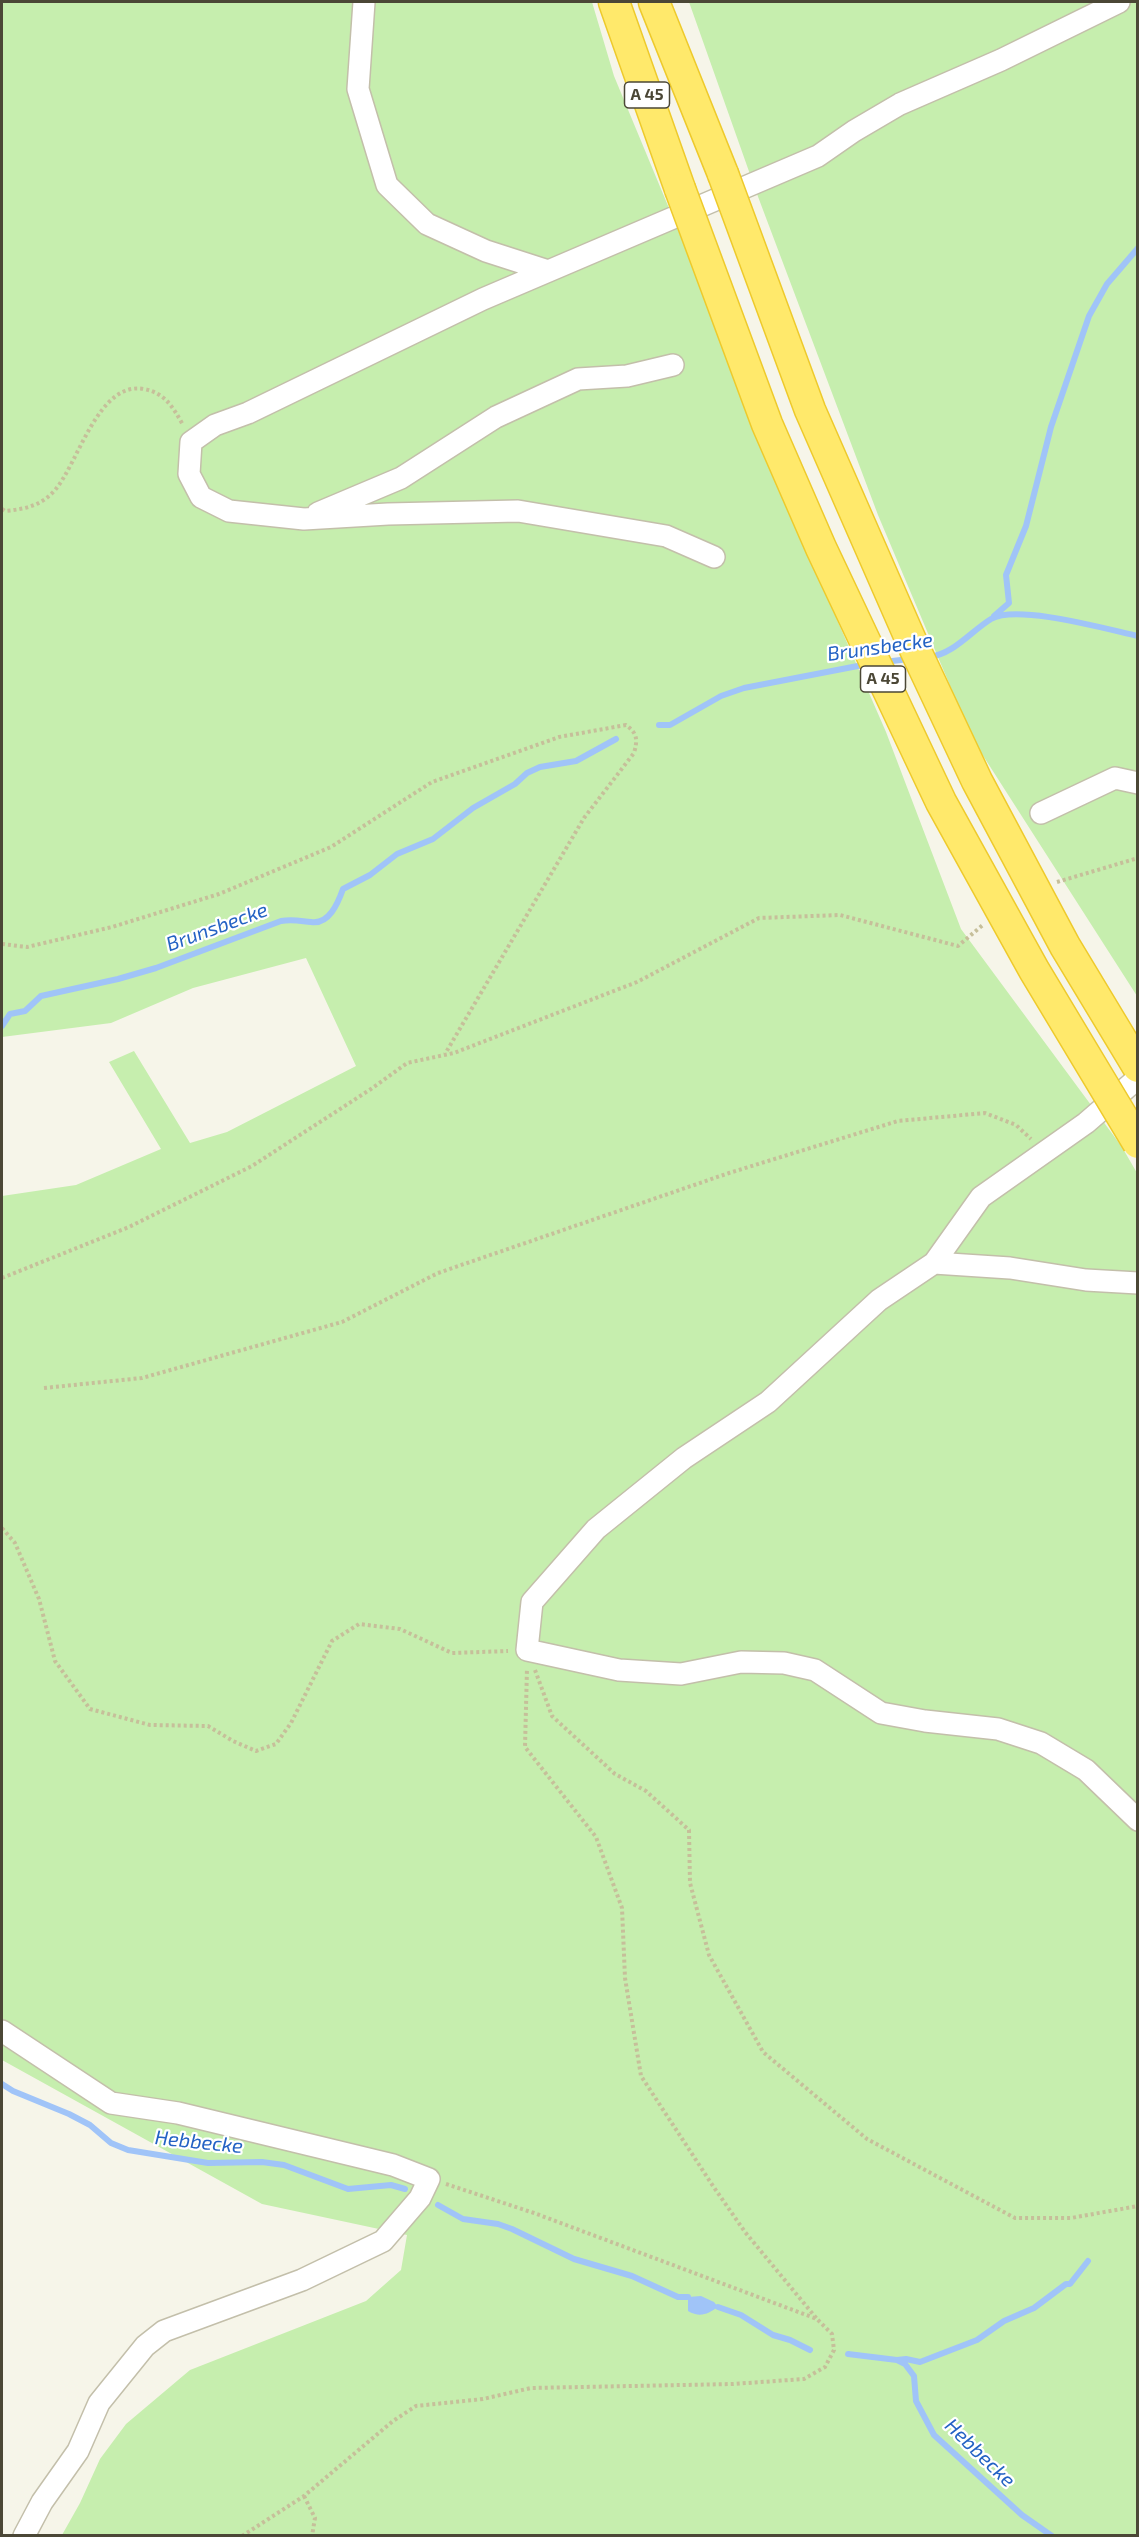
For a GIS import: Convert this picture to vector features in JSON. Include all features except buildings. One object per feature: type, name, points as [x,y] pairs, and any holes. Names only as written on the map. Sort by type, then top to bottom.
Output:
[{"type":"highway","name":"A 45","points":[[614,2],[767,424],[821,548],[941,802],[1034,970],[1137,1143]]},
{"type":"highway","name":"A 45","points":[[654,2],[723,174],[810,410],[862,532],[977,781],[1054,926],[1137,1067]]},
{"type":"street","points":[[364,2],[358,89],[387,185],[427,224],[486,251],[548,271]]},
{"type":"street","points":[[714,557],[666,536],[518,512],[388,514],[304,519],[229,512],[201,497],[189,474],[191,442],[215,425],[248,413],[483,299],[818,156],[854,131],[900,105],[1001,60],[1119,2]]},
{"type":"street","points":[[304,519],[401,478],[496,417],[578,378],[627,376],[673,365]]},
{"type":"street","points":[[1041,813],[1114,778],[1137,783]]},
{"type":"street","points":[[1137,1078],[1086,1123],[981,1197],[934,1263],[879,1300],[768,1402],[684,1458],[596,1529],[532,1602],[527,1650],[619,1670],[681,1674],[741,1662],[784,1663],[815,1670],[881,1713],[925,1721],[998,1729],[1041,1743],[1086,1770],[1137,1820]]},
{"type":"street","points":[[934,1263],[1010,1268],[1086,1281],[1137,1283]]},
{"type":"street","points":[[2,2031],[111,2103],[201,2119],[393,2165],[429,2179],[420,2198],[383,2241],[302,2280],[164,2331],[145,2346],[99,2403],[78,2451],[42,2502],[24,2535]]},
{"type":"path","points":[[2,509],[5,511],[30,509],[54,491],[112,397],[133,387],[158,391],[175,411],[191,442]]},
{"type":"path","points":[[2,944],[27,947],[112,927],[219,894],[331,847],[432,782],[559,737],[626,724],[635,732],[637,741],[634,753],[584,818],[445,1055]]},
{"type":"path","points":[[1052,883],[1137,858]]},
{"type":"path","points":[[2,1278],[129,1227],[252,1166],[407,1063],[445,1055],[637,982],[759,918],[840,915],[958,946],[989,920]]},
{"type":"path","points":[[44,1388],[142,1378],[342,1322],[438,1273],[460,1265],[729,1173],[898,1121],[985,1113],[1016,1125],[1044,1153]]},
{"type":"path","points":[[2,1528],[15,1543],[39,1599],[55,1661],[90,1709],[150,1725],[208,1726],[232,1741],[256,1751],[276,1744],[291,1724],[332,1641],[359,1624],[400,1629],[452,1653],[527,1650]]},
{"type":"path","points":[[527,1650],[552,1716],[615,1774],[646,1791],[689,1830],[690,1882],[709,1955],[763,2052],[867,2139],[1016,2218],[1071,2218],[1137,2206]]},
{"type":"path","points":[[242,2535],[304,2496],[393,2421],[416,2406],[483,2399],[531,2388],[733,2384],[804,2379],[825,2367],[834,2350],[832,2334],[745,2232],[641,2076],[625,1978],[622,1908],[596,1837],[525,1747],[527,1650]]},
{"type":"path","points":[[429,2179],[534,2213],[817,2319]]},
{"type":"path","points":[[304,2496],[315,2518],[312,2535]]},
{"type":"green space","points":[[2,2],[592,2],[614,76],[698,278],[770,466],[886,732],[961,929],[1122,1147],[1137,1173],[1137,2535],[62,2535],[100,2459],[126,2424],[190,2370],[366,2301],[401,2270],[407,2235],[262,2204],[2,2060],[2,1196],[76,1185],[161,1149],[109,1062],[134,1051],[190,1143],[227,1132],[356,1066],[306,958],[193,988],[111,1023],[2,1037]]},
{"type":"green space","points":[[689,2],[1137,2],[1137,996],[973,740],[878,515],[757,194]]},
{"type":"water","points":[[701,2296],[714,2302],[718,2307],[704,2314],[688,2311],[688,2297]]},
{"type":"waterway","points":[[994,616],[1009,603],[1006,575],[1026,526],[1051,427],[1089,316],[1107,284],[1138,248]]},
{"type":"waterway","name":"Brunsbecke","points":[[929,657],[946,652],[983,624],[1003,615],[1020,614],[1062,619],[1138,636]]},
{"type":"waterway","name":"Brunsbecke","points":[[884,662],[909,659]]},
{"type":"waterway","name":"Brunsbecke","points":[[659,725],[670,725],[721,696],[744,688],[868,664]]},
{"type":"waterway","name":"Brunsbecke","points":[[2,1026],[10,1014],[25,1011],[41,996],[156,968],[281,921],[317,922],[323,920],[332,912],[343,889],[370,875],[397,854],[433,839],[473,808],[515,784],[527,773],[540,767],[576,761],[616,739]]},
{"type":"waterway","name":"Hebbecke","points":[[2,2084],[13,2091],[69,2114],[90,2125],[111,2143],[128,2150],[208,2163],[262,2162],[284,2165],[348,2189],[391,2185],[405,2189]]},
{"type":"waterway","name":"Hebbecke","points":[[438,2205],[463,2219],[498,2224],[574,2259],[632,2276],[678,2297],[688,2297]]},
{"type":"waterway","points":[[897,2360],[920,2362],[977,2340],[1004,2321],[1034,2308],[1066,2284],[1070,2284],[1088,2261]]},
{"type":"waterway","name":"Hebbecke","points":[[718,2307],[741,2315],[773,2335],[810,2350]]},
{"type":"waterway","name":"Hebbecke","points":[[848,2354],[897,2360],[905,2364],[914,2376],[916,2401],[934,2435],[1022,2515],[1052,2536]]}]
